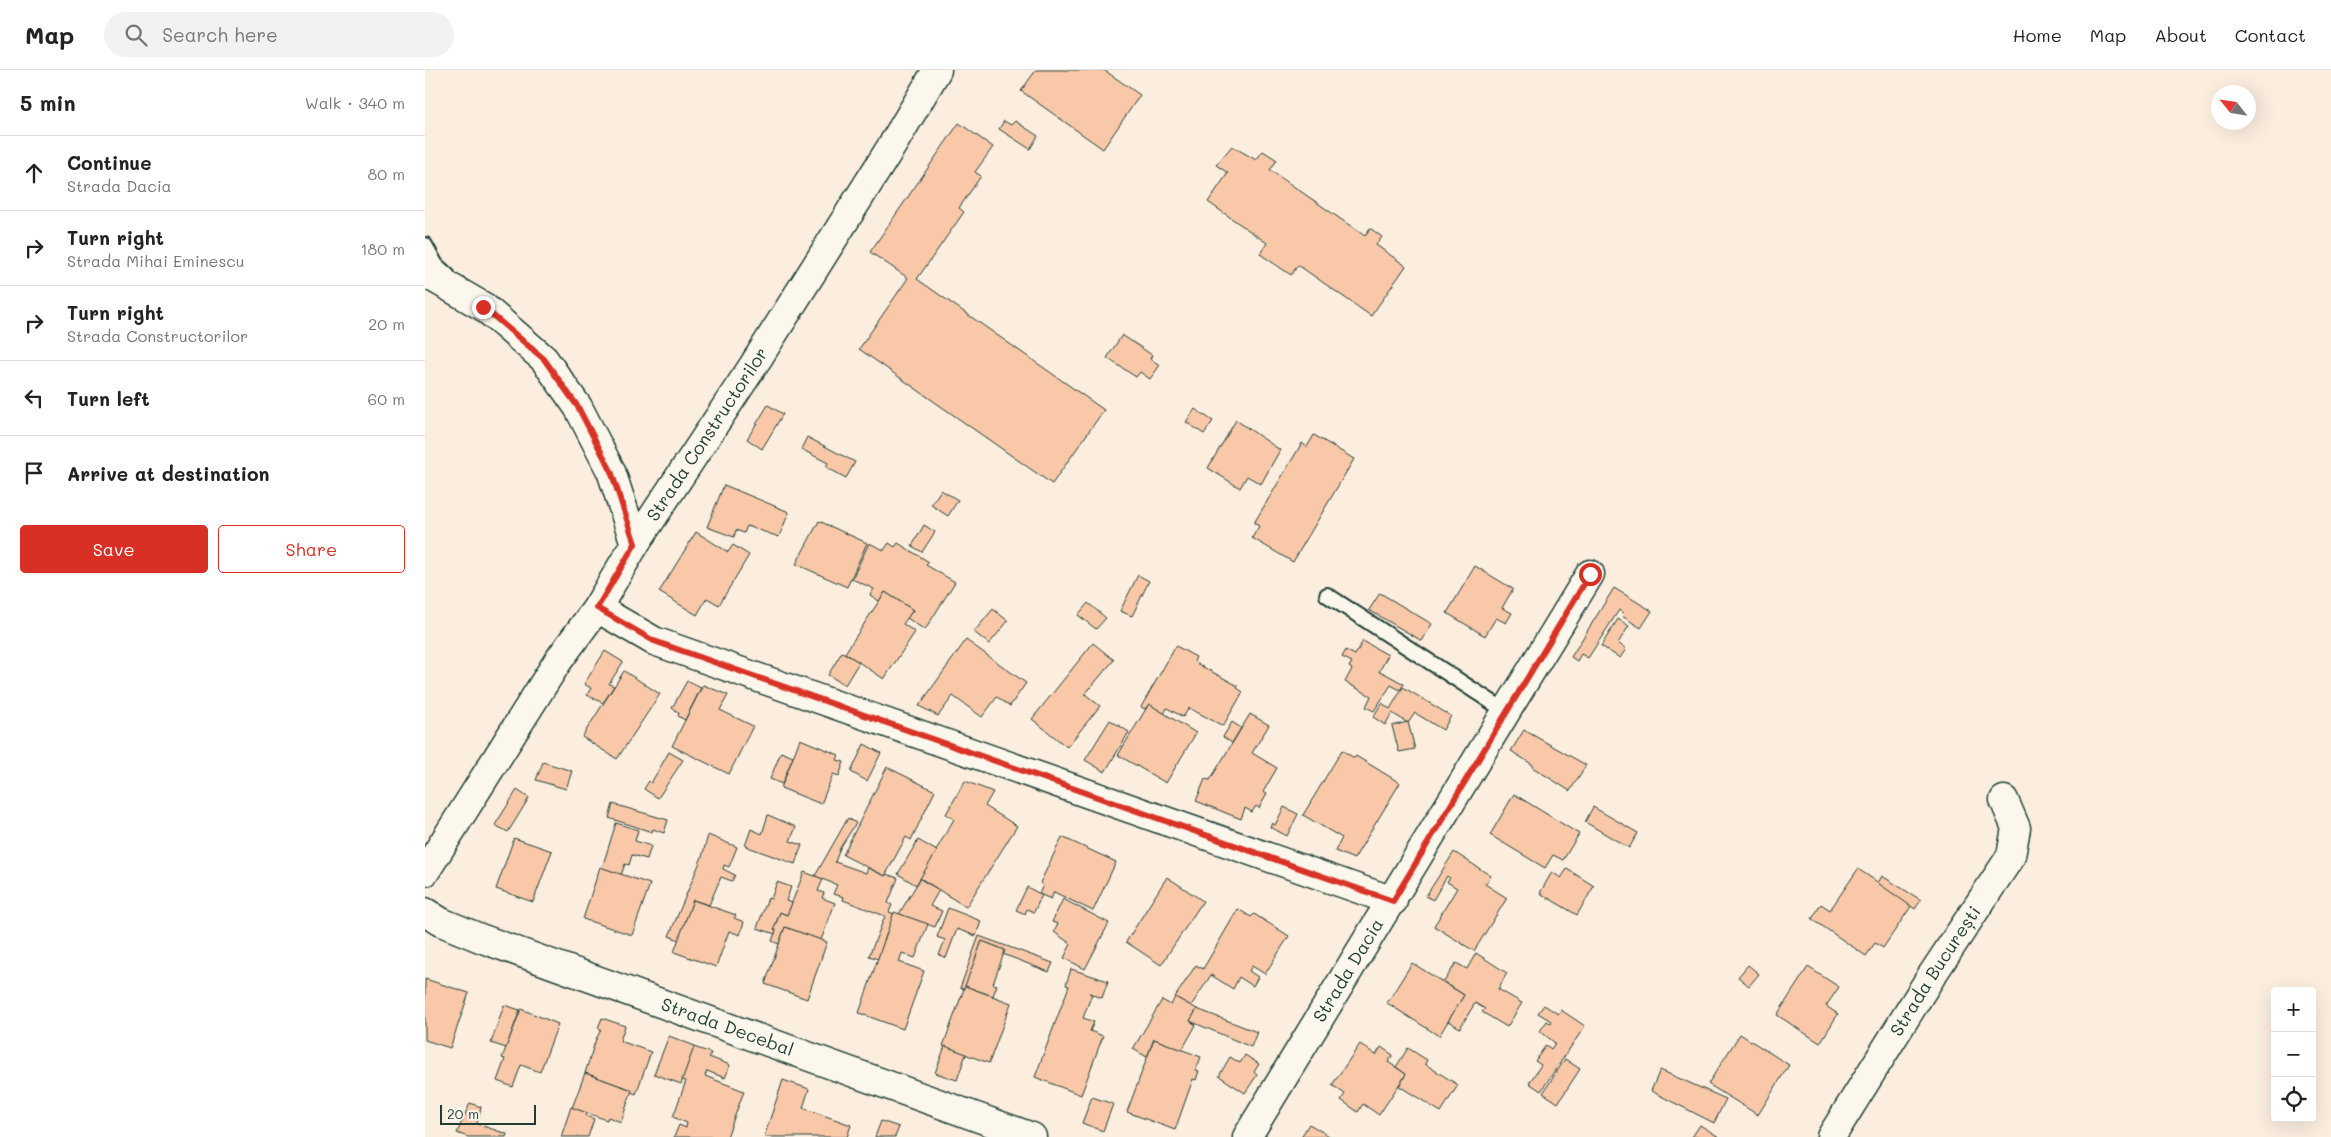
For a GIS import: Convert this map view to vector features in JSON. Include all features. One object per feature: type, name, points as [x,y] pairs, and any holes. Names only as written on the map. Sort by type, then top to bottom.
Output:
[{"type":"street","name":"Strada Constructorilor","points":[[425,872],[557,661],[597,608],[635,544],[753,366],[893,144],[937,70]]},
{"type":"street","points":[[425,273],[483,307],[544,359],[578,407],[611,471],[635,544]]},
{"type":"street","name":"Strada Dacia","points":[[1247,1137],[1393,901],[1590,574]]},
{"type":"street","points":[[597,608],[654,641],[1393,901]]},
{"type":"street","name":"Strada București","points":[[1831,1137],[1932,975],[2011,856],[2015,828],[2004,800]]},
{"type":"street","name":"Strada Decebal","points":[[425,912],[441,922],[480,938],[1032,1137]]},
{"type":"lane","points":[[425,245],[436,264],[483,307]]},
{"type":"lane","points":[[1327,595],[1507,712]]},
{"type":"building","points":[[1036,70],[1104,70],[1140,95],[1103,149],[1021,91]]},
{"type":"building","points":[[1004,121],[1011,125],[1015,121],[1038,136],[1030,149],[999,129]]},
{"type":"building","points":[[959,123],[993,147],[975,172],[981,176],[959,208],[964,212],[917,279],[1104,410],[1052,484],[859,349],[908,278],[870,252]]},
{"type":"building","points":[[1232,146],[1256,160],[1263,151],[1277,160],[1270,170],[1365,236],[1370,228],[1382,237],[1376,245],[1406,266],[1371,316],[1298,265],[1291,275],[1260,254],[1267,243],[1208,202],[1228,173],[1216,165]]},
{"type":"building","points":[[1122,335],[1152,355],[1150,359],[1160,365],[1150,379],[1140,372],[1136,377],[1107,358]]},
{"type":"building","points":[[768,405],[783,414],[762,449],[747,439]]},
{"type":"building","points":[[1195,409],[1213,421],[1204,434],[1186,422]]},
{"type":"building","points":[[1236,420],[1280,450],[1261,484],[1247,476],[1240,488],[1208,468]]},
{"type":"building","points":[[1314,435],[1354,459],[1293,562],[1252,538],[1259,526],[1254,523],[1302,443],[1307,447]]},
{"type":"building","points":[[807,437],[855,462],[846,478],[826,467],[828,463],[801,449]]},
{"type":"building","points":[[724,485],[789,512],[779,537],[747,526],[744,533],[736,530],[734,537],[707,527]]},
{"type":"building","points":[[941,490],[958,500],[948,516],[931,505]]},
{"type":"building","points":[[819,521],[867,543],[847,587],[796,564]]},
{"type":"building","points":[[924,525],[935,532],[922,552],[912,546]]},
{"type":"building","points":[[696,532],[728,552],[733,545],[749,555],[719,605],[707,598],[697,615],[659,592]]},
{"type":"building","points":[[869,543],[884,550],[889,543],[895,547],[898,543],[929,562],[926,565],[955,582],[925,630],[907,618],[913,610],[885,592],[879,601],[870,595],[874,589],[852,579]]},
{"type":"building","points":[[1475,566],[1513,589],[1502,608],[1512,613],[1506,623],[1496,618],[1485,636],[1447,613]]},
{"type":"building","points":[[1138,575],[1149,581],[1132,616],[1120,611]]},
{"type":"building","points":[[1614,588],[1652,611],[1641,628],[1622,616],[1624,614],[1619,610],[1588,658],[1581,654],[1577,661],[1571,657]]},
{"type":"building","points":[[885,592],[913,610],[903,624],[915,632],[884,679],[845,653]]},
{"type":"building","points":[[1380,593],[1432,624],[1422,641],[1369,610]]},
{"type":"building","points":[[1088,603],[1106,618],[1096,629],[1078,615]]},
{"type":"building","points":[[993,609],[1008,621],[989,644],[974,632]]},
{"type":"building","points":[[1618,619],[1629,626],[1618,643],[1626,649],[1620,658],[1601,646]]},
{"type":"building","points":[[966,640],[1026,683],[1010,706],[997,697],[982,717],[953,696],[938,716],[919,706]]},
{"type":"building","points":[[1363,641],[1388,655],[1379,672],[1404,684],[1400,690],[1391,685],[1374,711],[1366,707],[1371,696],[1345,682],[1352,669],[1349,667],[1352,662],[1342,657],[1346,650],[1355,655]]},
{"type":"building","points":[[1093,643],[1114,660],[1085,694],[1100,706],[1067,747],[1032,719]]},
{"type":"building","points":[[1176,646],[1196,657],[1194,662],[1238,686],[1237,688],[1243,692],[1223,726],[1189,708],[1183,717],[1167,708],[1164,714],[1149,704],[1145,709],[1141,707]]},
{"type":"building","points":[[605,651],[623,662],[609,684],[614,686],[603,703],[587,695],[591,688],[584,684]]},
{"type":"building","points":[[842,652],[859,662],[845,685],[828,675]]},
{"type":"building","points":[[624,671],[660,694],[617,759],[582,737]]},
{"type":"building","points":[[687,681],[701,688],[685,720],[678,716],[679,713],[672,708]]},
{"type":"building","points":[[703,685],[728,695],[720,710],[753,726],[729,774],[672,746]]},
{"type":"building","points":[[1403,687],[1451,716],[1443,730],[1415,713],[1408,723],[1392,713],[1385,725],[1373,717],[1382,703],[1390,709]]},
{"type":"building","points":[[1149,704],[1196,733],[1166,783],[1118,755]]},
{"type":"building","points":[[1250,714],[1269,725],[1252,753],[1277,768],[1263,792],[1267,794],[1259,808],[1256,806],[1252,812],[1245,808],[1241,819],[1196,801],[1205,779],[1210,780]]},
{"type":"building","points":[[1110,720],[1129,732],[1105,772],[1085,760]]},
{"type":"building","points":[[1232,722],[1241,728],[1232,743],[1223,737]]},
{"type":"building","points":[[1408,722],[1415,749],[1399,752],[1392,726]]},
{"type":"building","points":[[1524,730],[1586,765],[1570,791],[1511,751]]},
{"type":"building","points":[[800,739],[839,755],[837,760],[844,762],[839,776],[833,774],[821,804],[781,788]]},
{"type":"building","points":[[864,744],[881,753],[867,781],[851,772]]},
{"type":"building","points":[[1342,750],[1354,758],[1356,756],[1400,783],[1354,859],[1335,851],[1342,838],[1303,815]]},
{"type":"building","points":[[669,752],[683,760],[658,798],[644,789],[649,781],[651,783]]},
{"type":"building","points":[[781,752],[793,757],[782,784],[770,779]]},
{"type":"building","points":[[543,762],[572,771],[566,789],[536,780]]},
{"type":"building","points":[[887,767],[935,791],[911,840],[906,837],[885,876],[843,855]]},
{"type":"building","points":[[965,781],[993,792],[985,806],[1017,826],[966,907],[920,878],[954,819],[946,814]]},
{"type":"building","points":[[517,790],[529,798],[508,832],[495,825]]},
{"type":"building","points":[[1514,794],[1579,834],[1563,860],[1553,855],[1545,868],[1490,835]]},
{"type":"building","points":[[613,804],[668,820],[664,833],[653,829],[652,832],[609,818]]},
{"type":"building","points":[[1284,807],[1298,814],[1287,836],[1270,827],[1272,823],[1275,825]]},
{"type":"building","points":[[1593,807],[1638,833],[1629,848],[1585,822]]},
{"type":"building","points":[[768,815],[796,827],[790,841],[802,845],[795,864],[745,846],[751,829],[762,834]]},
{"type":"building","points":[[848,818],[856,823],[840,848],[835,862],[866,873],[868,868],[885,876],[886,874],[898,878],[888,903],[892,905],[889,912],[894,914],[878,959],[869,956],[885,916],[843,900],[844,897],[833,894],[837,885],[815,876]]},
{"type":"building","points":[[616,823],[638,830],[635,841],[651,846],[647,859],[632,855],[629,865],[625,864],[621,875],[602,868]]},
{"type":"building","points":[[708,835],[737,847],[729,867],[724,865],[723,869],[735,875],[732,881],[721,877],[709,905],[693,900],[679,940],[669,936],[702,857]]},
{"type":"building","points":[[1062,837],[1116,862],[1093,911],[1054,892],[1051,899],[1039,894],[1043,885],[1040,883]]},
{"type":"building","points":[[514,838],[552,851],[533,902],[496,889]]},
{"type":"building","points":[[918,840],[937,851],[916,885],[898,874]]},
{"type":"building","points":[[1454,852],[1491,876],[1485,884],[1507,898],[1474,951],[1434,926],[1457,888],[1447,882],[1450,878],[1447,876],[1433,900],[1426,896]]},
{"type":"building","points":[[600,867],[650,884],[632,935],[583,919]]},
{"type":"building","points":[[1567,869],[1594,886],[1577,915],[1540,893],[1552,872],[1561,878]]},
{"type":"building","points":[[1858,869],[1912,905],[1883,948],[1875,943],[1866,956],[1812,919],[1821,904],[1830,910]]},
{"type":"building","points":[[804,872],[823,879],[818,891],[824,893],[822,898],[835,903],[821,940],[785,927],[779,944],[772,941],[776,930],[774,929],[780,912],[787,915]]},
{"type":"building","points":[[1882,876],[1921,900],[1915,909],[1878,883]]},
{"type":"building","points":[[1167,877],[1203,901],[1161,965],[1126,942]]},
{"type":"building","points":[[920,879],[939,890],[930,906],[942,911],[935,927],[899,914]]},
{"type":"building","points":[[777,882],[791,887],[786,901],[792,903],[787,915],[780,912],[774,929],[776,930],[775,934],[757,928],[768,898],[771,899]]},
{"type":"building","points":[[1027,887],[1042,895],[1034,912],[1027,909],[1025,914],[1016,910]]},
{"type":"building","points":[[1063,899],[1109,923],[1085,969],[1064,958],[1071,944],[1054,932],[1058,924],[1052,922]]},
{"type":"building","points":[[693,900],[736,915],[734,918],[744,922],[740,935],[729,931],[716,967],[674,952]]},
{"type":"building","points":[[948,908],[981,921],[976,936],[957,929],[946,958],[939,955],[945,940],[937,937]]},
{"type":"building","points":[[1238,909],[1251,917],[1254,914],[1289,936],[1265,974],[1252,966],[1249,971],[1258,977],[1253,986],[1239,977],[1233,989],[1211,975],[1191,1006],[1175,997],[1196,965],[1203,969]]},
{"type":"building","points":[[894,912],[928,924],[915,958],[902,953],[899,962],[924,971],[903,1029],[859,1013]]},
{"type":"building","points":[[785,927],[827,942],[807,999],[765,984]]},
{"type":"building","points":[[979,936],[1053,963],[1049,972],[1003,954],[1005,950],[982,941],[965,988],[960,988]]},
{"type":"building","points":[[982,941],[1005,950],[993,984],[997,985],[993,996],[965,986]]},
{"type":"building","points":[[1476,953],[1507,973],[1498,989],[1522,1003],[1507,1027],[1482,1012],[1485,1009],[1475,1003],[1460,1028],[1448,1021],[1464,995],[1444,982],[1456,963],[1467,969]]},
{"type":"building","points":[[1412,963],[1464,995],[1439,1036],[1387,1003]]},
{"type":"building","points":[[1748,965],[1759,974],[1749,986],[1738,977]]},
{"type":"building","points":[[1808,967],[1839,987],[1826,1006],[1838,1014],[1820,1043],[1777,1015]]},
{"type":"building","points":[[1071,969],[1108,981],[1102,998],[1092,994],[1083,1018],[1094,1022],[1090,1031],[1103,1036],[1081,1095],[1035,1077],[1069,986],[1066,985]]},
{"type":"building","points":[[425,979],[469,993],[450,1048],[425,1040]]},
{"type":"building","points":[[965,986],[1011,1003],[989,1063],[943,1046]]},
{"type":"building","points":[[1175,997],[1197,1009],[1190,1021],[1196,1025],[1182,1050],[1154,1039],[1147,1057],[1133,1049],[1162,1000],[1171,1005]]},
{"type":"building","points":[[504,1005],[520,1010],[506,1048],[491,1043]]},
{"type":"building","points":[[1544,1005],[1558,1014],[1561,1010],[1585,1026],[1541,1091],[1529,1083],[1541,1065],[1535,1061],[1546,1045],[1551,1049],[1555,1043],[1540,1031],[1547,1021],[1550,1023],[1551,1021],[1538,1013]]},
{"type":"building","points":[[521,1009],[558,1024],[540,1072],[521,1065],[513,1087],[497,1081],[505,1059],[502,1058]]},
{"type":"building","points":[[1197,1009],[1257,1032],[1251,1047],[1190,1021]]},
{"type":"building","points":[[602,1018],[625,1026],[620,1041],[651,1052],[636,1094],[631,1092],[632,1090],[585,1073],[596,1039],[601,1030],[598,1028]]},
{"type":"building","points":[[1740,1034],[1789,1065],[1758,1115],[1708,1084]]},
{"type":"building","points":[[669,1036],[695,1046],[681,1084],[654,1074]]},
{"type":"building","points":[[1154,1039],[1201,1057],[1196,1070],[1199,1071],[1196,1080],[1193,1079],[1175,1130],[1127,1112]]},
{"type":"building","points":[[1360,1044],[1376,1055],[1381,1047],[1393,1055],[1388,1062],[1406,1074],[1379,1115],[1363,1104],[1358,1112],[1341,1100],[1345,1094],[1332,1085]]},
{"type":"building","points":[[945,1046],[966,1054],[957,1080],[935,1073]]},
{"type":"building","points":[[694,1047],[711,1053],[709,1057],[730,1065],[725,1078],[707,1071],[705,1076],[744,1091],[727,1137],[674,1137],[679,1125],[686,1128],[687,1123],[673,1117],[686,1081],[682,1080]]},
{"type":"building","points":[[1408,1048],[1427,1060],[1425,1064],[1458,1085],[1441,1112],[1399,1086],[1406,1074],[1396,1067]]},
{"type":"building","points":[[1245,1055],[1259,1064],[1254,1072],[1257,1075],[1245,1093],[1219,1076],[1230,1057],[1240,1063]]},
{"type":"building","points":[[1565,1059],[1580,1069],[1558,1103],[1543,1093]]},
{"type":"building","points":[[1660,1070],[1726,1099],[1714,1123],[1651,1091]]},
{"type":"building","points":[[585,1073],[632,1090],[621,1122],[608,1117],[607,1120],[572,1108]]},
{"type":"building","points":[[783,1080],[809,1089],[803,1108],[851,1125],[847,1137],[764,1137]]},
{"type":"building","points":[[1092,1097],[1113,1104],[1103,1131],[1082,1123]]},
{"type":"building","points":[[470,1103],[481,1107],[477,1124],[507,1134],[506,1137],[468,1137],[457,1133]]},
{"type":"building","points":[[571,1107],[587,1113],[586,1116],[594,1119],[588,1137],[561,1137]]},
{"type":"building","points":[[881,1121],[899,1127],[895,1137],[875,1137]]},
{"type":"building","points":[[1309,1124],[1331,1137],[1301,1137]]},
{"type":"building","points":[[1700,1125],[1719,1137],[1692,1137]]},
{"type":"route","points":[[483,307],[544,359],[578,407],[611,471],[635,544],[597,608],[654,641],[1393,901],[1590,574]]}]
